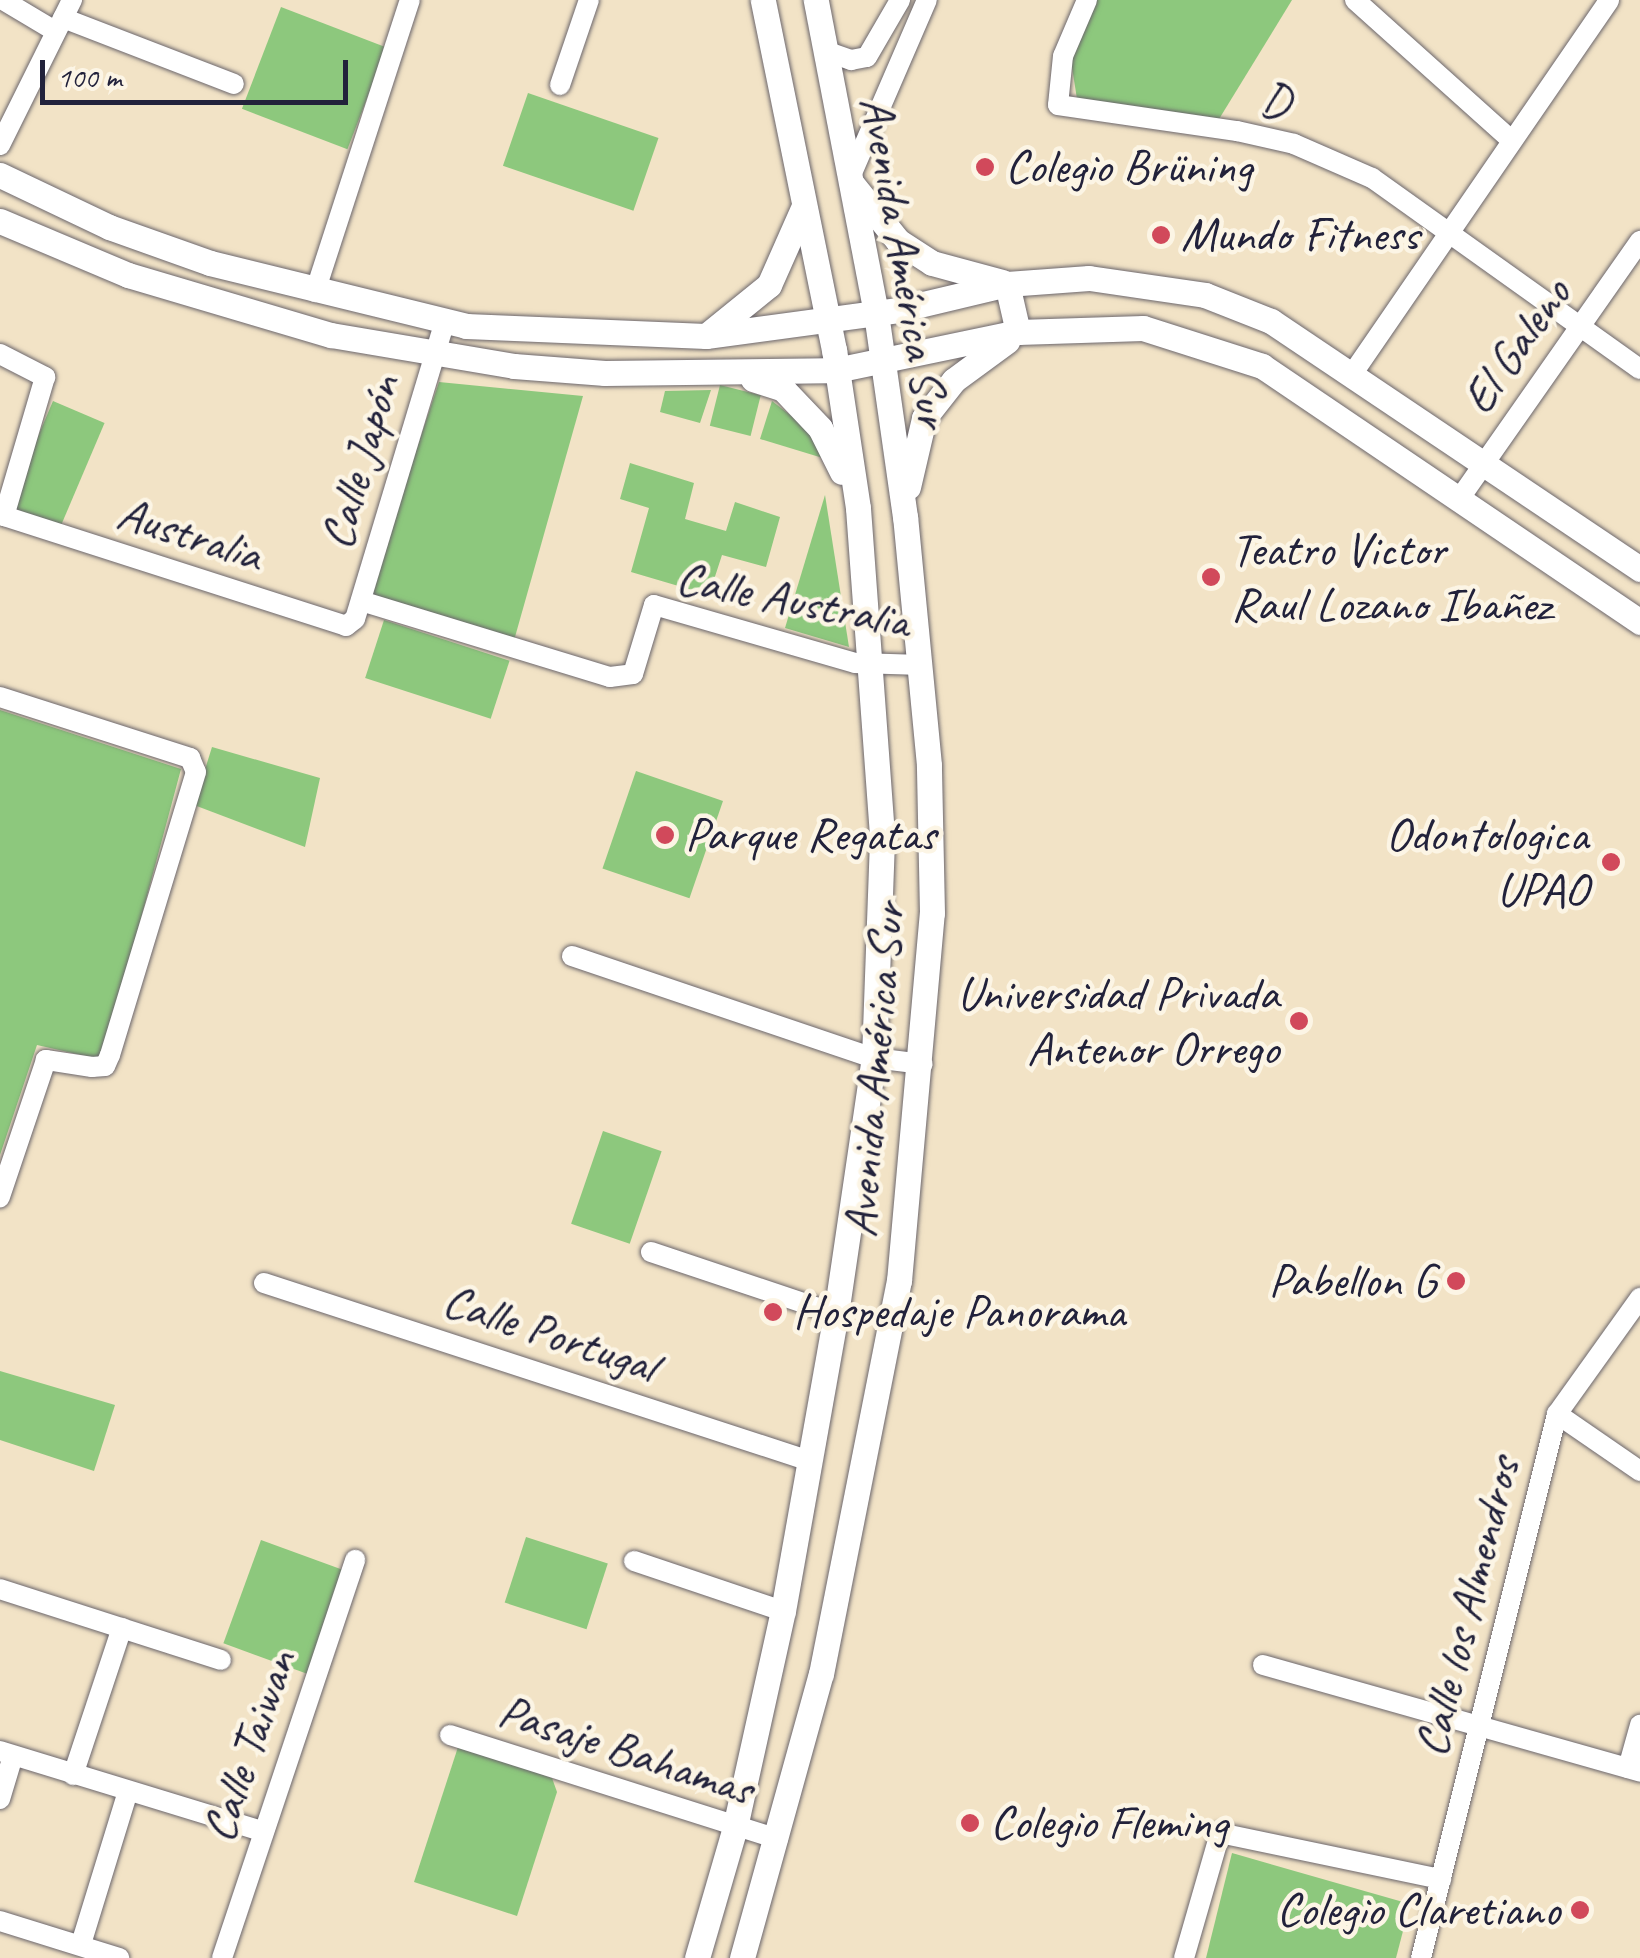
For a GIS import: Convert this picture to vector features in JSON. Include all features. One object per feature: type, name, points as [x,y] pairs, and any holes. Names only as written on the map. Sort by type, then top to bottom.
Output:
[{"type":"main road","name":"Avenida América Sur","points":[[697,1958],[735,1827],[783,1611],[836,1314],[874,1058],[882,835],[874,666],[858,508],[828,321],[764,0]]},
{"type":"main road","name":"Avenida América Sur","points":[[742,1958],[778,1840],[821,1674],[899,1281],[923,1064],[932,913],[922,665],[905,517],[885,365],[816,0]]},
{"type":"main road","points":[[0,175],[109,227],[315,292],[445,320],[706,336],[876,313],[1007,284],[1130,279],[1205,295],[1271,321],[1354,373],[1640,568]]},
{"type":"main road","points":[[850,180],[898,241],[932,263],[1007,284]]},
{"type":"main road","points":[[706,336],[768,285],[805,201]]},
{"type":"main road","points":[[0,221],[128,275],[331,335],[571,371],[718,374],[836,370],[885,365],[1018,332],[1142,328],[1206,344],[1262,366],[1306,392],[1640,622]]},
{"type":"main road","points":[[1007,284],[1018,332]]},
{"type":"main road","points":[[905,517],[924,418],[954,380],[1018,332]]},
{"type":"main road","points":[[718,374],[784,390],[829,441],[858,508]]},
{"type":"street","points":[[2,0],[63,16],[234,84]]},
{"type":"street","points":[[315,292],[410,0]]},
{"type":"street","points":[[560,85],[588,0]]},
{"type":"street","points":[[826,51],[850,60],[867,57],[900,0]]},
{"type":"street","points":[[850,180],[927,0]]},
{"type":"street","name":"D","points":[[1087,0],[1063,56],[1056,102],[1294,144],[1372,178],[1451,228],[1640,369]]},
{"type":"street","points":[[1355,0],[1510,139]]},
{"type":"street","points":[[1354,373],[1510,139],[1604,7],[1582,0]]},
{"type":"street","points":[[0,145],[63,16]]},
{"type":"street","name":"El Galeno","points":[[1460,498],[1640,241]]},
{"type":"street","name":"Calle Japón","points":[[352,625],[445,320]]},
{"type":"street","name":"Australia","points":[[0,354],[45,377],[4,516],[352,625]]},
{"type":"street","name":"Calle Australia","points":[[361,601],[610,677],[633,674],[654,605],[874,666],[922,665]]},
{"type":"street","points":[[0,697],[190,758],[196,772],[110,1055],[104,1066],[92,1067],[46,1060],[0,1197]]},
{"type":"street","points":[[572,956],[874,1058],[923,1064]]},
{"type":"street","points":[[651,1252],[836,1314]]},
{"type":"street","name":"Calle Portugal","points":[[264,1283],[810,1461]]},
{"type":"street","name":"Calle los Almendros","points":[[1421,1958],[1557,1414],[1640,1298]]},
{"type":"street","points":[[1557,1414],[1640,1471]]},
{"type":"street","name":"Calle Taiwan","points":[[222,1958],[261,1831],[355,1560]]},
{"type":"street","points":[[634,1561],[783,1611]]},
{"type":"street","points":[[0,1589],[221,1660]]},
{"type":"street","points":[[73,1776],[122,1628]]},
{"type":"street","points":[[1263,1665],[1634,1770],[1640,1725]]},
{"type":"street","name":"Pasaje Bahamas","points":[[450,1736],[778,1840]]},
{"type":"street","points":[[0,1799],[7,1754],[261,1831]]},
{"type":"street","points":[[81,1944],[128,1791]]},
{"type":"street","points":[[1184,1958],[1213,1840],[1220,1833],[1441,1879]]},
{"type":"street","points":[[0,1921],[120,1958]]},
{"type":"green space","points":[[1095,0],[1292,0],[1216,124],[1077,99],[1071,61]]},
{"type":"green space","points":[[281,7],[386,47],[347,149],[242,109]]},
{"type":"green space","points":[[528,93],[658,138],[633,211],[503,166]]},
{"type":"green space","points":[[439,382],[583,396],[513,644],[367,597]]},
{"type":"green space","points":[[720,385],[761,395],[751,436],[710,426]]},
{"type":"green space","points":[[711,390],[700,423],[660,412],[665,391]]},
{"type":"green space","points":[[53,401],[105,423],[58,533],[6,511]]},
{"type":"green space","points":[[772,401],[807,428],[826,459],[760,439]]},
{"type":"green space","points":[[630,463],[694,483],[685,519],[726,531],[735,502],[780,517],[766,567],[722,555],[709,595],[631,572],[649,508],[620,499]]},
{"type":"green space","points":[[825,495],[849,647],[785,628]]},
{"type":"green space","points":[[384,620],[510,661],[491,719],[365,678]]},
{"type":"green space","points":[[0,710],[181,769],[103,1060],[37,1045],[0,1155]]},
{"type":"green space","points":[[212,747],[320,778],[305,847],[194,805]]},
{"type":"green space","name":"Parque Regatas","points":[[636,771],[723,801],[689,898],[602,868]]},
{"type":"green space","points":[[603,1131],[662,1151],[630,1244],[571,1224]]},
{"type":"green space","points":[[0,1371],[115,1405],[94,1471],[0,1440]]},
{"type":"green space","points":[[526,1537],[608,1564],[586,1629],[505,1603]]},
{"type":"green space","points":[[261,1540],[345,1570],[307,1674],[223,1643]]},
{"type":"green space","points":[[459,1744],[552,1778],[557,1792],[517,1916],[414,1882]]},
{"type":"green space","points":[[1232,1853],[1410,1904],[1396,1958],[1206,1958]]},
{"type":"place","name":"Colegio Brüning","points":[[985,167]]},
{"type":"place","name":"Mundo Fitness","points":[[1161,235]]},
{"type":"place","name":"Teatro Victor Raul Lozano Ibañez","points":[[1211,577]]},
{"type":"place","name":"Parque Regatas","points":[[665,835]]},
{"type":"place","name":"Odontologica UPAO","points":[[1611,862]]},
{"type":"place","name":"Universidad Privada Antenor Orrego","points":[[1299,1021]]},
{"type":"place","name":"Pabellon G","points":[[1456,1281]]},
{"type":"place","name":"Hospedaje Panorama","points":[[773,1312]]},
{"type":"place","name":"Colegio Fleming","points":[[970,1823]]},
{"type":"place","name":"Colegio Claretiano","points":[[1580,1910]]}]
